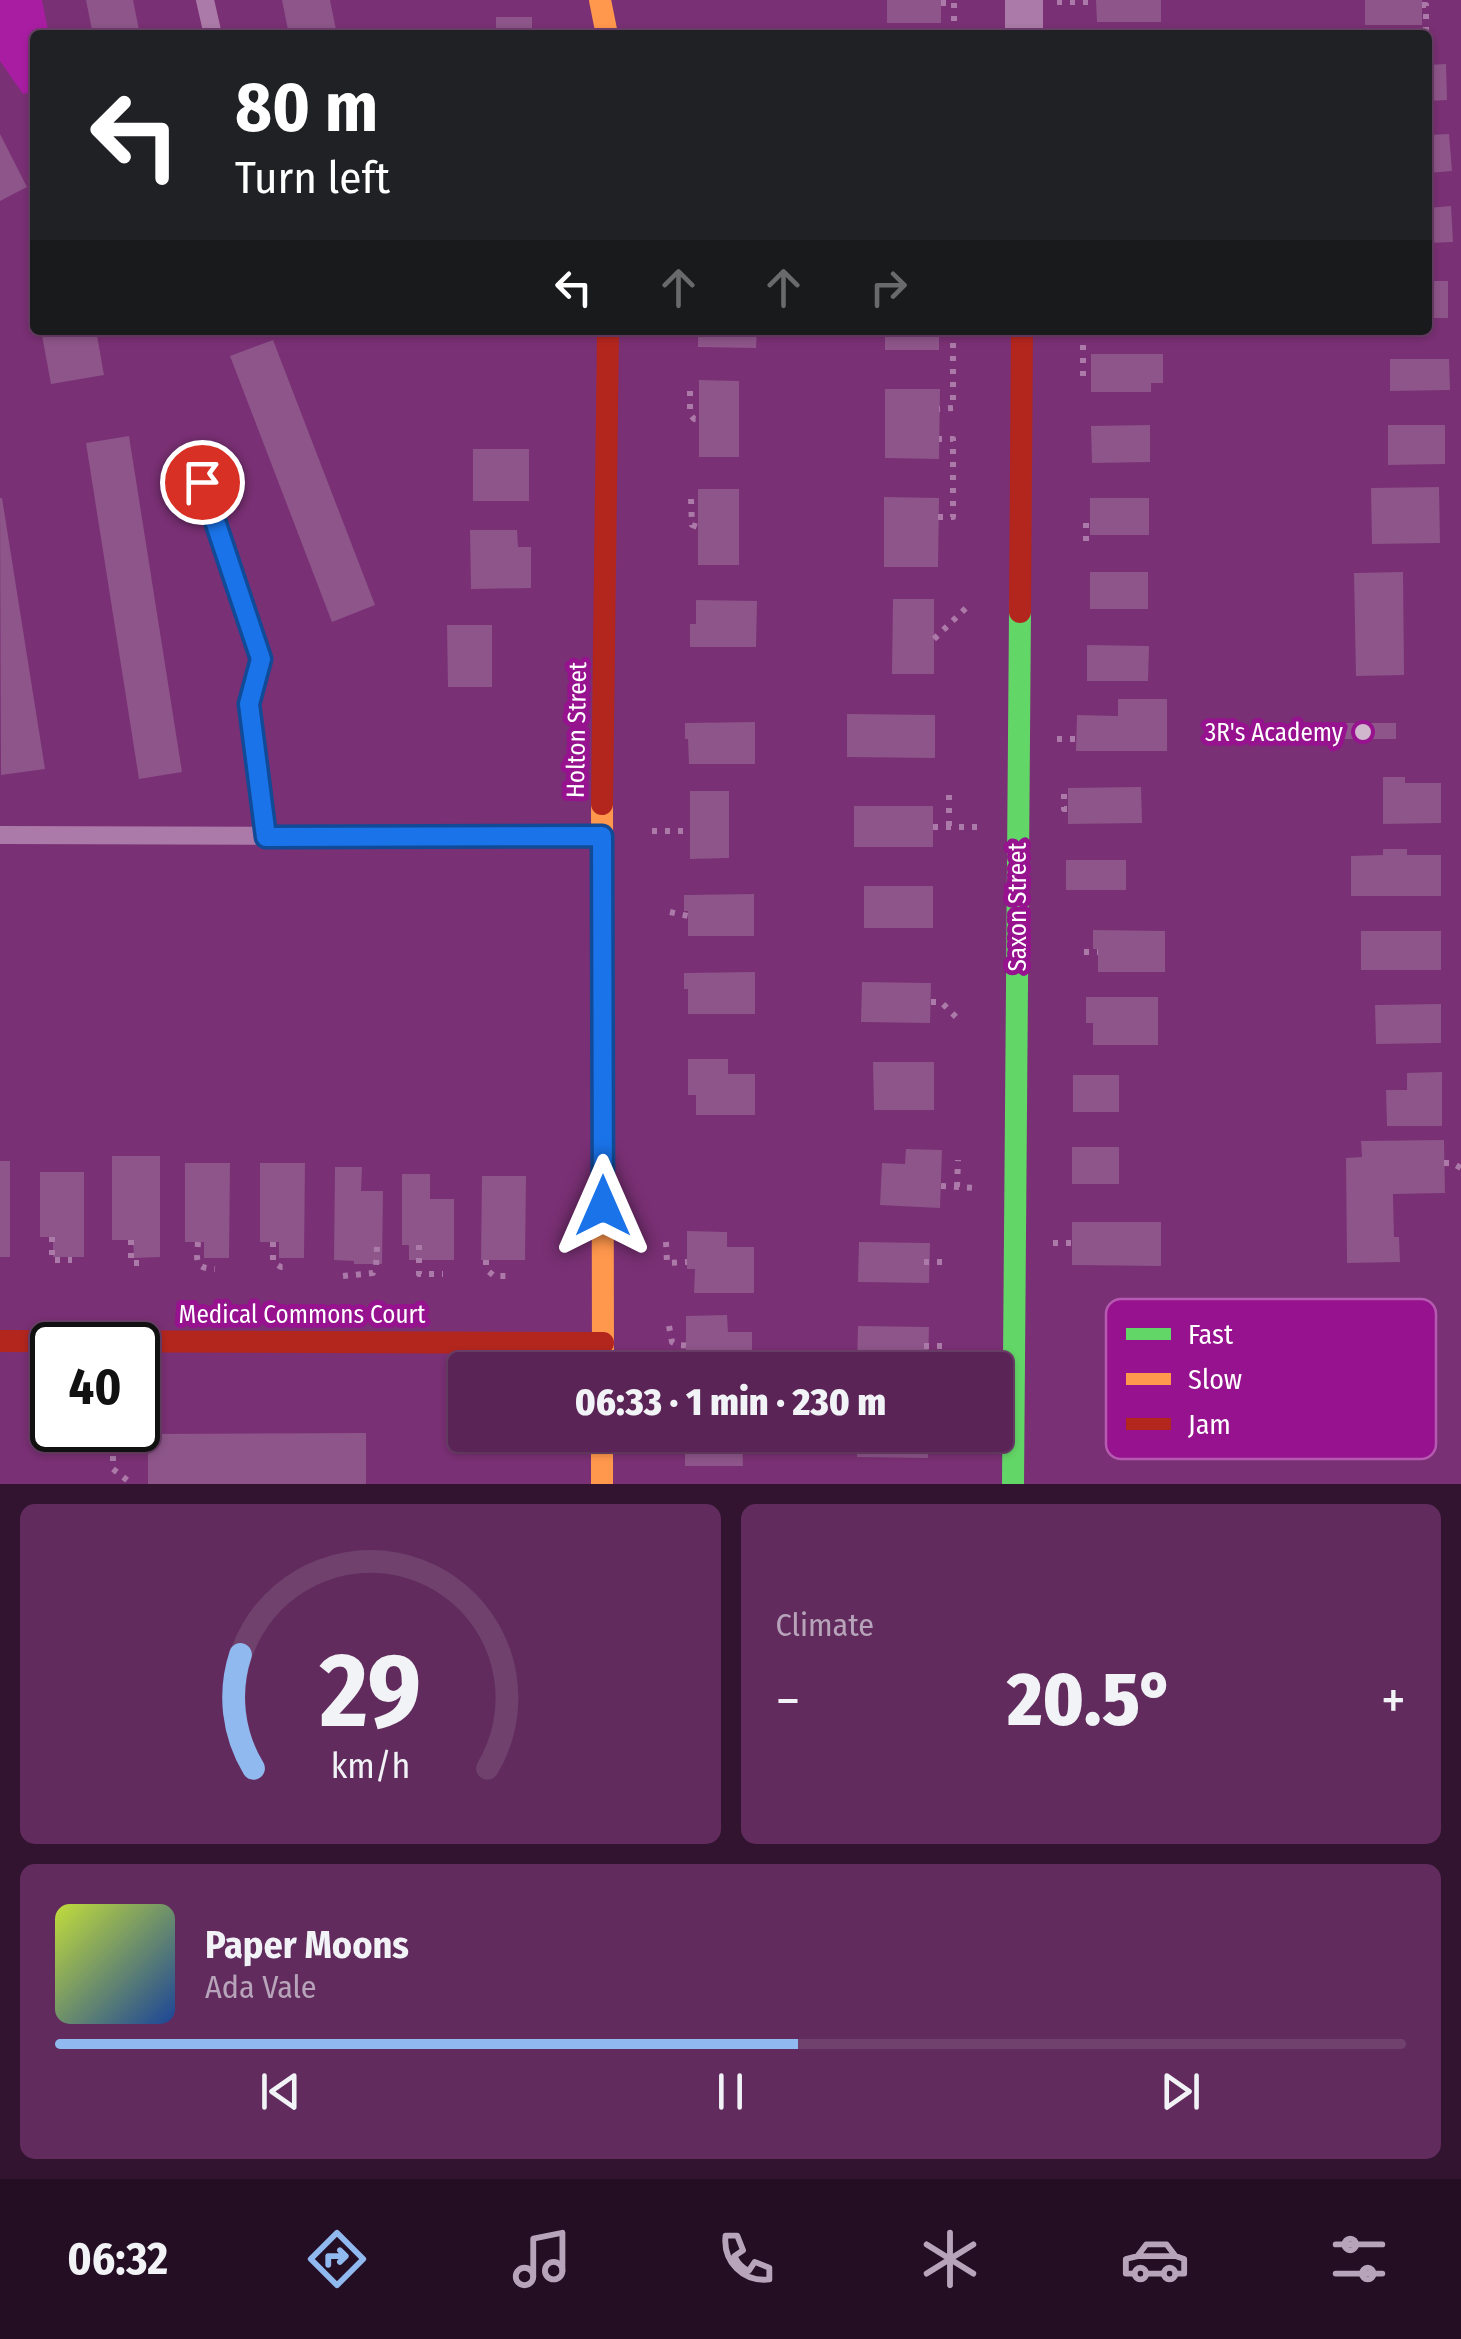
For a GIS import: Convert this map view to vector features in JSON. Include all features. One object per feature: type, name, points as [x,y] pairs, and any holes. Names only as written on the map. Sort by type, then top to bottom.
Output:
[{"type":"street","points":[[600,0],[606,30]]},
{"type":"street","points":[[1026,30],[1037,1]]},
{"type":"street","name":"Holton Street","points":[[603,1352],[602,836],[608,335]]},
{"type":"street","name":"Saxon Street","points":[[1013,1484],[1022,335]]},
{"type":"street","name":"Medical Commons Court","points":[[0,1341],[603,1344]]},
{"type":"street","points":[[602,1452],[602,1484]]},
{"type":"lane","points":[[205,0],[212,30]]},
{"type":"lane","points":[[202,482],[261,659],[249,704],[266,837]]},
{"type":"lane","points":[[0,835],[602,836]]},
{"type":"path","points":[[1037,1],[1096,2]]},
{"type":"path","points":[[941,3],[954,3],[954,30]]},
{"type":"path","points":[[1422,6],[1426,6],[1426,30]]},
{"type":"path","points":[[939,408],[953,408],[953,335]]},
{"type":"path","points":[[1084,345],[1083,376],[1091,376]]},
{"type":"path","points":[[690,391],[690,414],[699,418]]},
{"type":"path","points":[[938,517],[953,517],[953,439],[939,439]]},
{"type":"path","points":[[690,499],[692,524],[698,527]]},
{"type":"path","points":[[1086,541],[1086,522],[1090,522]]},
{"type":"path","points":[[934,640],[966,608]]},
{"type":"path","points":[[1063,778],[1064,809],[1068,809]]},
{"type":"path","points":[[949,796],[949,827]]},
{"type":"path","points":[[933,827],[988,828]]},
{"type":"path","points":[[652,831],[690,831]]},
{"type":"path","points":[[670,912],[688,916]]},
{"type":"path","points":[[1084,952],[1098,952]]},
{"type":"path","points":[[931,1002],[941,1002],[957,1018]]},
{"type":"path","points":[[957,1187],[958,1160]]},
{"type":"path","points":[[1444,1163],[1461,1168]]},
{"type":"path","points":[[941,1186],[986,1188]]},
{"type":"path","points":[[52,1236],[52,1260],[72,1260]]},
{"type":"path","points":[[131,1240],[131,1263],[147,1263]]},
{"type":"path","points":[[198,1242],[197,1262],[203,1269],[215,1269]]},
{"type":"path","points":[[273,1242],[273,1262],[281,1267],[290,1266]]},
{"type":"path","points":[[666,1242],[667,1263],[687,1262]]},
{"type":"path","points":[[419,1245],[419,1274],[444,1274]]},
{"type":"path","points":[[344,1276],[373,1274],[377,1246]]},
{"type":"path","points":[[486,1260],[490,1274],[513,1276]]},
{"type":"path","points":[[924,1262],[948,1262]]},
{"type":"path","points":[[669,1326],[672,1342],[693,1346]]},
{"type":"path","points":[[924,1346],[943,1346],[943,1352]]},
{"type":"path","points":[[113,1452],[113,1469],[132,1484]]},
{"type":"shaded area","points":[[0,0],[42,0],[48,30],[30,30],[30,92],[23,94],[0,61]]},
{"type":"building","points":[[86,0],[133,0],[139,30],[92,30]]},
{"type":"building","points":[[282,0],[330,0],[336,30],[288,30]]},
{"type":"building","points":[[887,0],[941,0],[941,23],[887,23]]},
{"type":"building","points":[[1096,0],[1161,0],[1161,22],[1097,22]]},
{"type":"building","points":[[1365,0],[1422,0],[1422,25],[1365,25]]},
{"type":"building","points":[[496,17],[532,17],[532,30],[496,30]]},
{"type":"building","points":[[1446,64],[1447,100],[1432,101],[1432,65]]},
{"type":"building","points":[[0,134],[27,187],[0,201]]},
{"type":"building","points":[[1449,134],[1452,171],[1432,173],[1432,135]]},
{"type":"building","points":[[1451,206],[1453,242],[1432,243],[1432,208]]},
{"type":"building","points":[[1432,281],[1448,281],[1448,318],[1432,318]]},
{"type":"building","points":[[42,335],[97,335],[104,375],[51,384]]},
{"type":"building","points":[[698,335],[757,335],[756,348],[698,347]]},
{"type":"building","points":[[885,335],[939,335],[939,350],[885,350]]},
{"type":"building","points":[[273,340],[375,605],[332,622],[230,356]]},
{"type":"building","points":[[1091,354],[1163,354],[1163,383],[1151,383],[1151,392],[1091,392]]},
{"type":"building","points":[[1390,359],[1449,359],[1450,390],[1390,391]]},
{"type":"building","points":[[699,380],[739,381],[739,457],[699,457]]},
{"type":"building","points":[[885,389],[940,389],[939,459],[885,458]]},
{"type":"building","points":[[1150,425],[1150,462],[1092,463],[1091,426]]},
{"type":"building","points":[[1388,425],[1445,425],[1445,464],[1388,465]]},
{"type":"building","points":[[129,436],[182,772],[139,779],[86,443]]},
{"type":"building","points":[[473,449],[529,449],[529,501],[473,501]]},
{"type":"building","points":[[1439,487],[1440,543],[1372,544],[1371,488]]},
{"type":"building","points":[[698,489],[739,489],[739,565],[698,565]]},
{"type":"building","points":[[884,497],[939,498],[938,567],[884,567]]},
{"type":"building","points":[[0,498],[45,769],[1,775]]},
{"type":"building","points":[[1090,498],[1149,498],[1149,535],[1090,535]]},
{"type":"building","points":[[470,530],[517,530],[518,547],[531,547],[531,588],[471,589]]},
{"type":"building","points":[[1090,572],[1148,572],[1148,609],[1090,609]]},
{"type":"building","points":[[1403,572],[1404,675],[1356,676],[1354,573]]},
{"type":"building","points":[[893,599],[934,599],[934,674],[892,674]]},
{"type":"building","points":[[696,600],[757,601],[756,647],[690,647],[690,624],[696,624]]},
{"type":"building","points":[[447,625],[492,625],[492,687],[448,687]]},
{"type":"building","points":[[1087,645],[1149,646],[1148,681],[1087,681]]},
{"type":"building","points":[[1118,699],[1167,699],[1167,751],[1076,751],[1077,715],[1118,716]]},
{"type":"building","points":[[847,714],[935,715],[935,758],[847,757]]},
{"type":"building","points":[[755,722],[755,764],[689,764],[685,723]]},
{"type":"building","points":[[1344,723],[1396,723],[1396,739],[1344,739]]},
{"type":"building","points":[[1383,777],[1405,777],[1405,783],[1441,783],[1441,823],[1383,824]]},
{"type":"building","points":[[1141,787],[1142,823],[1068,824],[1068,788]]},
{"type":"building","points":[[690,791],[729,791],[729,858],[690,859]]},
{"type":"building","points":[[854,806],[933,806],[933,847],[854,847]]},
{"type":"building","points":[[1383,849],[1407,849],[1407,855],[1441,855],[1441,896],[1351,896],[1351,856],[1383,855]]},
{"type":"building","points":[[1066,860],[1126,860],[1126,890],[1066,890]]},
{"type":"building","points":[[864,886],[933,886],[933,928],[864,928]]},
{"type":"building","points":[[754,894],[754,936],[688,936],[684,895]]},
{"type":"building","points":[[1093,930],[1165,931],[1165,972],[1098,972]]},
{"type":"building","points":[[1361,931],[1441,931],[1441,970],[1361,970]]},
{"type":"building","points":[[755,972],[755,1014],[688,1014],[684,973]]},
{"type":"building","points":[[862,982],[931,983],[930,1023],[861,1022]]},
{"type":"building","points":[[1086,997],[1158,997],[1158,1045],[1093,1045],[1093,1023],[1086,1023]]},
{"type":"building","points":[[1441,1004],[1441,1043],[1376,1044],[1375,1005]]},
{"type":"building","points":[[688,1059],[728,1059],[728,1074],[755,1074],[755,1115],[696,1115],[696,1095],[688,1095]]},
{"type":"building","points":[[873,1062],[934,1062],[934,1110],[874,1110]]},
{"type":"building","points":[[1442,1072],[1442,1126],[1387,1126],[1386,1090],[1407,1090],[1407,1073]]},
{"type":"building","points":[[1073,1075],[1119,1075],[1119,1112],[1073,1112]]},
{"type":"building","points":[[1444,1140],[1445,1193],[1393,1194],[1394,1237],[1399,1237],[1400,1262],[1347,1263],[1346,1158],[1362,1157],[1361,1141]]},
{"type":"building","points":[[1072,1147],[1119,1147],[1119,1184],[1072,1184]]},
{"type":"building","points":[[906,1149],[942,1150],[940,1208],[880,1205],[882,1163],[905,1164]]},
{"type":"building","points":[[112,1156],[160,1156],[160,1257],[134,1258],[133,1240],[112,1240]]},
{"type":"building","points":[[0,1161],[10,1161],[10,1257],[0,1257]]},
{"type":"building","points":[[185,1163],[230,1163],[229,1258],[204,1258],[204,1242],[185,1242]]},
{"type":"building","points":[[260,1163],[305,1163],[304,1258],[279,1258],[279,1242],[260,1242]]},
{"type":"building","points":[[335,1167],[362,1167],[361,1191],[383,1191],[382,1264],[334,1260]]},
{"type":"building","points":[[40,1172],[84,1172],[84,1257],[53,1257],[53,1237],[40,1237]]},
{"type":"building","points":[[402,1174],[430,1174],[430,1199],[454,1199],[454,1260],[409,1260],[409,1245],[402,1245]]},
{"type":"building","points":[[482,1176],[526,1176],[525,1260],[481,1260]]},
{"type":"building","points":[[1072,1222],[1161,1222],[1161,1266],[1072,1265]]},
{"type":"building","points":[[687,1231],[727,1232],[727,1247],[754,1247],[754,1293],[694,1293],[695,1269],[687,1269]]},
{"type":"building","points":[[859,1242],[930,1243],[929,1283],[858,1282]]},
{"type":"building","points":[[727,1315],[728,1332],[752,1332],[752,1352],[686,1352],[686,1316]]},
{"type":"building","points":[[858,1326],[929,1327],[928,1352],[857,1352]]},
{"type":"building","points":[[366,1433],[366,1484],[148,1484],[148,1452],[160,1452],[160,1434]]},
{"type":"building","points":[[685,1452],[743,1452],[743,1466],[685,1466]]},
{"type":"building","points":[[857,1452],[928,1452],[928,1458],[857,1457]]},
{"type":"traffic: fast","points":[[1013,1484],[1020,612]]},
{"type":"traffic: slow","points":[[600,0],[606,30]]},
{"type":"traffic: slow","points":[[602,804],[603,1352]]},
{"type":"traffic: slow","points":[[602,1452],[602,1484]]},
{"type":"traffic: jam","points":[[602,804],[608,335]]},
{"type":"traffic: jam","points":[[1020,612],[1022,335]]},
{"type":"traffic: jam","points":[[0,1341],[603,1343]]},
{"type":"place","name":"3R's Academy","points":[[1363,732]]},
{"type":"route","points":[[202,482],[261,659],[249,704],[266,837],[602,836],[603,1206]]}]
